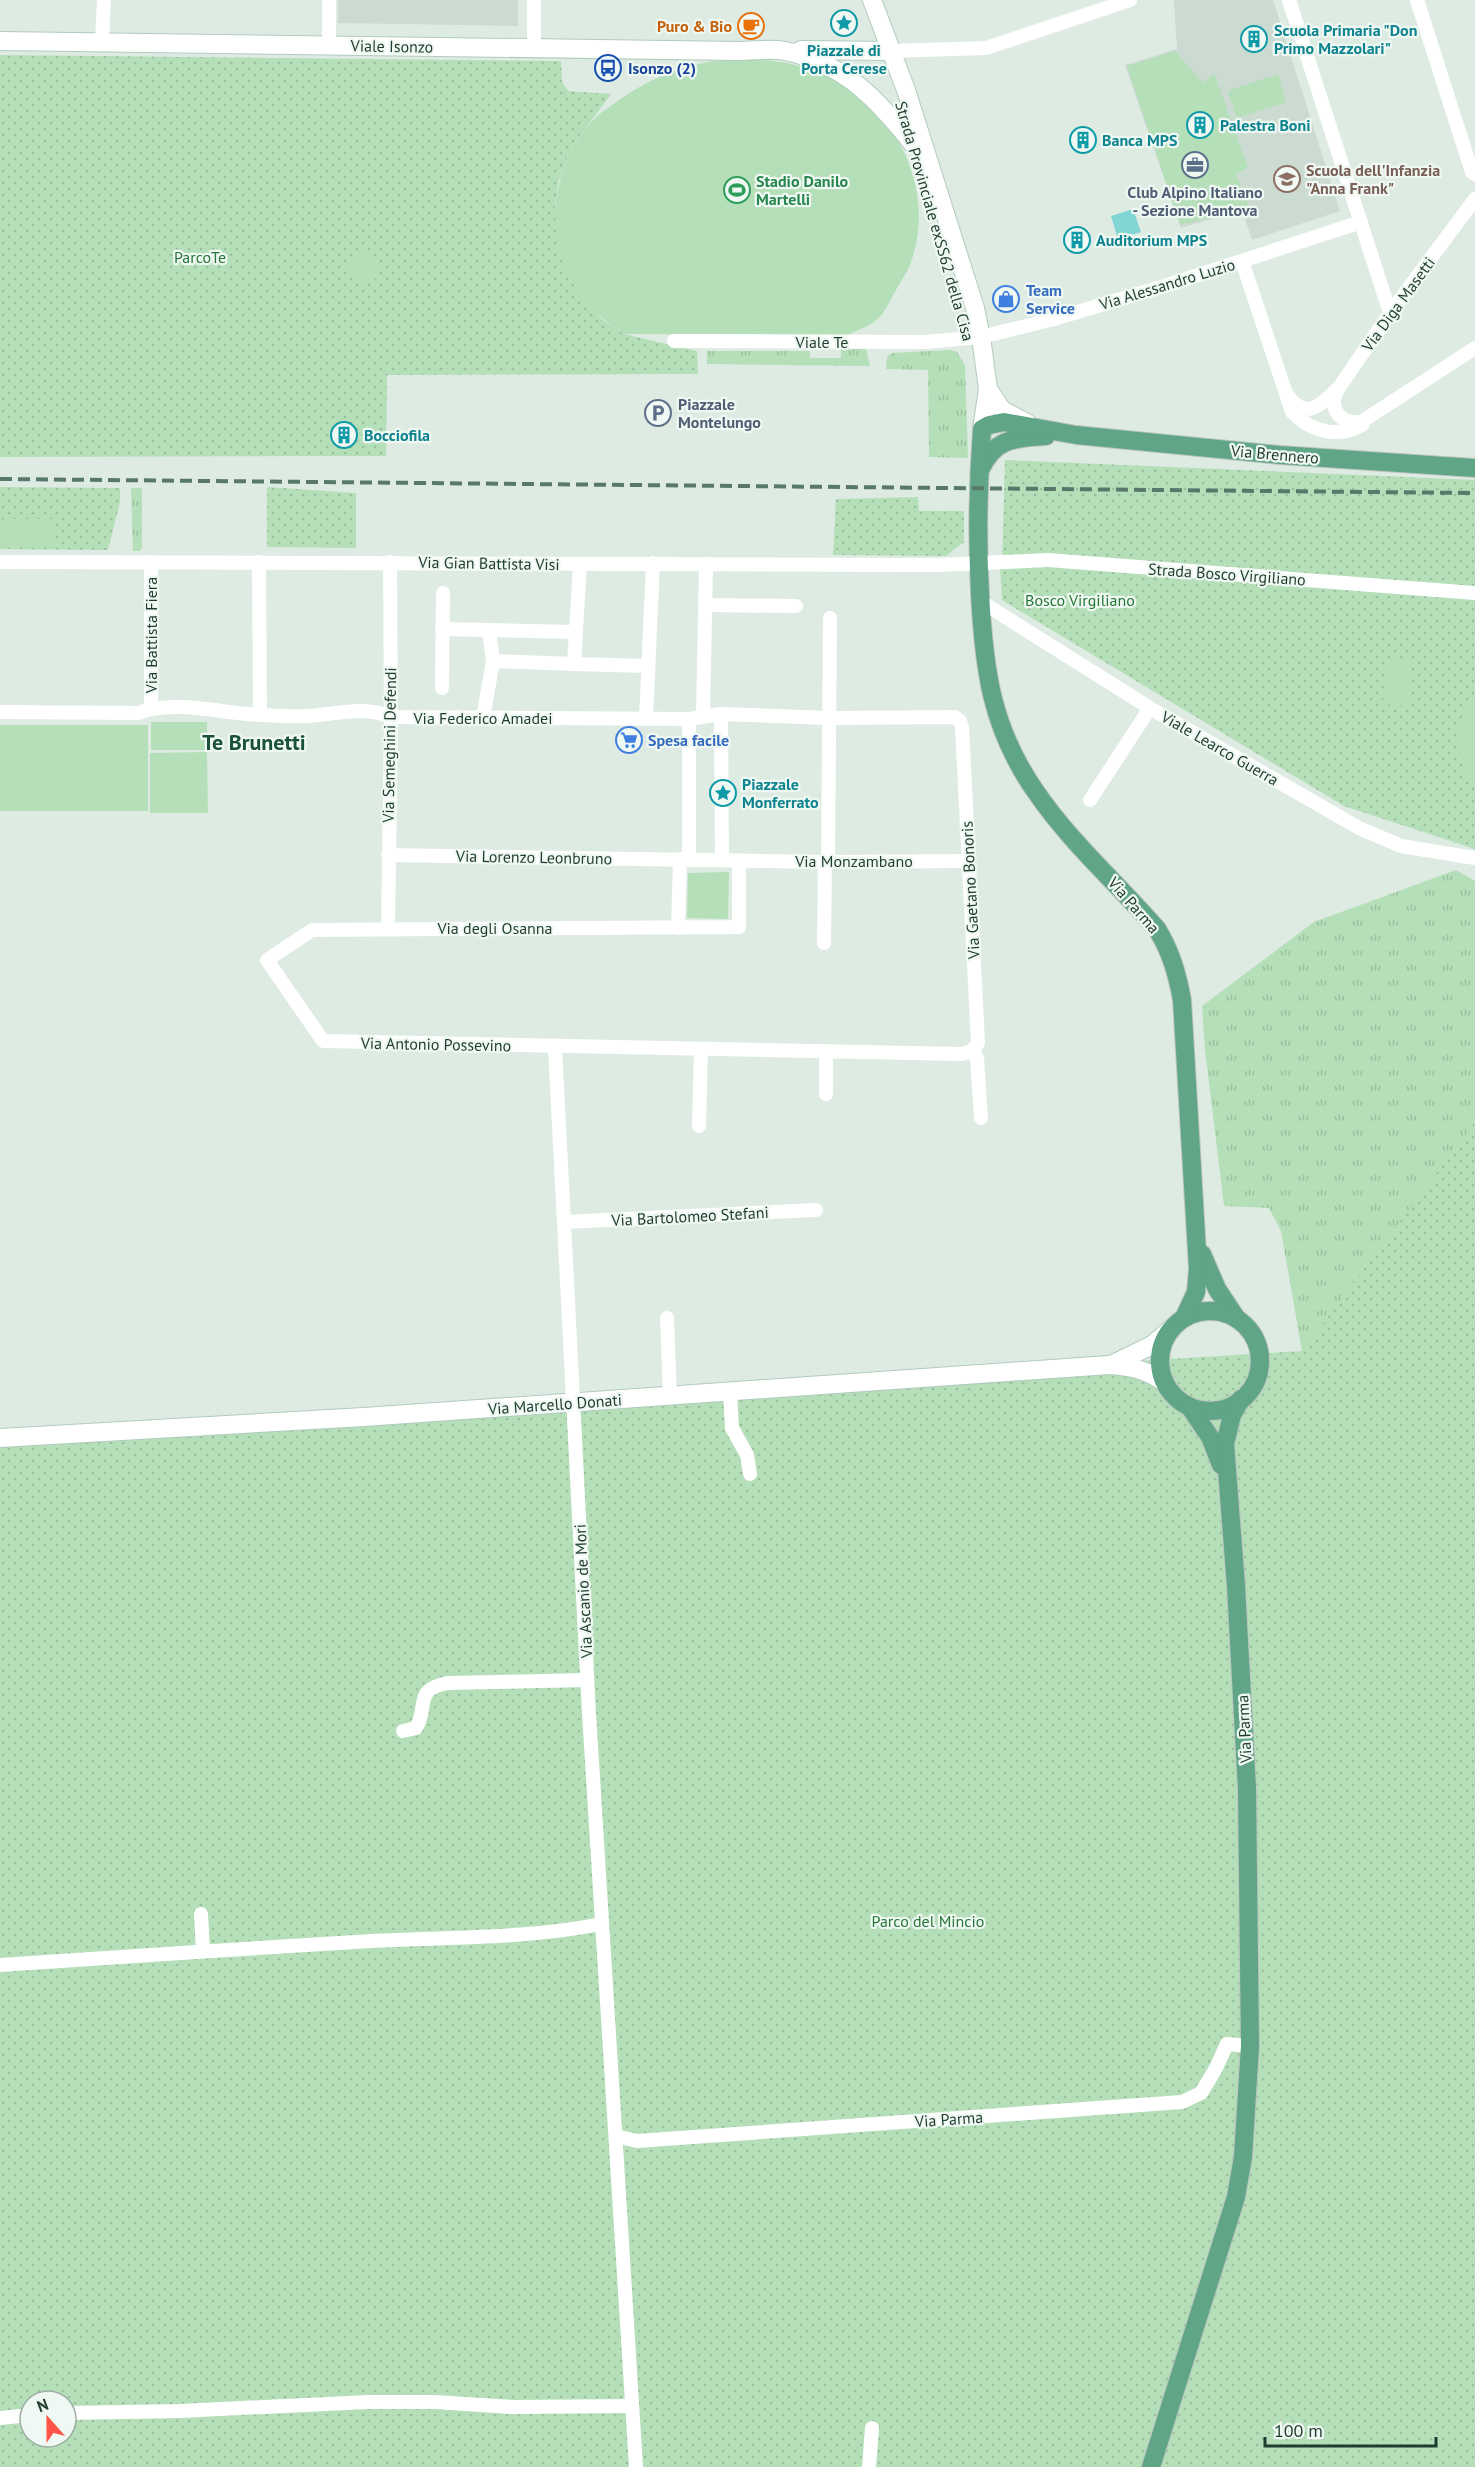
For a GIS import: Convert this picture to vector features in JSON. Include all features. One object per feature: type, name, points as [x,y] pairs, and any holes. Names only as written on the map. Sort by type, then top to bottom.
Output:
[{"type":"main road","points":[[876,3],[890,51]]},
{"type":"main road","name":"Viale Isonzo","points":[[0,41],[890,51]]},
{"type":"main road","name":"Viale Isonzo","points":[[784,50],[836,70],[867,91],[888,112],[913,144]]},
{"type":"main road","name":"Strada Provinciale exSS62 della Cisa","points":[[890,51],[895,80],[913,144],[976,338],[988,389],[982,429]]},
{"type":"main road","name":"Strada Provinciale exSS62 della Cisa","points":[[890,51],[906,90],[968,283],[976,338],[982,429]]},
{"type":"main road","name":"Via Brennero","points":[[988,389],[1002,410],[1018,420],[1076,435]]},
{"type":"main road","name":"Via Brennero","points":[[982,429],[1004,422],[1076,435],[1280,455],[1475,468]]},
{"type":"main road","name":"Via Brennero","points":[[982,429],[1010,439],[1076,435]]},
{"type":"main road","name":"Via Parma","points":[[982,429],[978,563],[983,653],[988,685],[1003,730],[1016,760],[1048,808],[1157,929],[1173,961],[1182,1000],[1198,1242],[1196,1292],[1178,1323]]},
{"type":"main road","points":[[979,472],[987,456],[997,446],[1010,439]]},
{"type":"main road","name":"Via Parma","points":[[1198,1242],[1217,1289],[1238,1320]]},
{"type":"main road","points":[[1210,1311],[1238,1320],[1255,1339],[1260,1360],[1256,1379],[1241,1400],[1225,1408],[1208,1411],[1189,1407],[1176,1398],[1165,1383],[1160,1370],[1160,1353],[1163,1342],[1178,1323],[1196,1313],[1210,1311]]},
{"type":"main road","name":"Via Marcello Donati","points":[[1109,1365],[1152,1345],[1178,1323]]},
{"type":"main road","name":"Via Marcello Donati","points":[[0,1438],[573,1403],[1109,1365],[1138,1368],[1165,1383]]},
{"type":"main road","name":"Via Parma","points":[[1150,2467],[1236,2198],[1243,2157],[1250,2046],[1247,1789],[1236,1587],[1227,1484],[1226,1432],[1241,1400]]},
{"type":"main road","name":"Via Parma","points":[[1189,1407],[1210,1437],[1227,1484]]},
{"type":"street","points":[[102,42],[104,0]]},
{"type":"street","points":[[328,0],[329,45]]},
{"type":"street","points":[[534,0],[534,47]]},
{"type":"street","points":[[890,51],[986,48],[1130,0]]},
{"type":"street","points":[[1289,0],[1390,313]]},
{"type":"street","points":[[1416,0],[1472,172],[1475,174]]},
{"type":"street","name":"Via Diga Masetti","points":[[1338,389],[1390,313],[1475,199]]},
{"type":"street","name":"Via Alessandro Luzio","points":[[976,338],[1054,319],[1361,222]]},
{"type":"street","points":[[1242,261],[1292,412],[1305,423],[1321,431],[1356,429],[1475,348]]},
{"type":"street","name":"Viale Te","points":[[674,342],[925,342],[976,338]]},
{"type":"street","points":[[1283,386],[1294,404],[1308,409],[1323,404],[1338,389]]},
{"type":"street","points":[[1338,389],[1333,401],[1337,414],[1348,422],[1354,423],[1371,417]]},
{"type":"street","name":"Strada Bosco Virgiliano","points":[[978,563],[1048,560],[1475,593]]},
{"type":"street","name":"Via Gian Battista Visi","points":[[0,562],[939,565],[978,563]]},
{"type":"street","name":"Via Battista Fiera","points":[[151,709],[152,562]]},
{"type":"street","points":[[259,562],[260,715]]},
{"type":"street","name":"Via Semeghini Defendi","points":[[388,928],[391,717],[390,562]]},
{"type":"street","points":[[574,664],[580,564]]},
{"type":"street","points":[[645,719],[653,564]]},
{"type":"street","points":[[678,928],[706,605],[706,564]]},
{"type":"street","points":[[442,688],[443,593]]},
{"type":"street","name":"Viale Learco Guerra","points":[[980,601],[1150,708],[1359,828],[1401,846],[1475,858]]},
{"type":"street","points":[[706,605],[796,606]]},
{"type":"street","points":[[824,943],[830,618]]},
{"type":"street","points":[[442,629],[576,632]]},
{"type":"street","points":[[483,718],[493,661],[489,630]]},
{"type":"street","points":[[493,661],[648,666]]},
{"type":"street","points":[[1090,800],[1150,708]]},
{"type":"street","name":"Via Federico Amadei","points":[[0,712],[139,713],[151,709],[207,709],[260,715],[309,716],[341,711],[378,712],[391,717],[645,719],[721,714],[829,718],[939,716],[955,717],[960,721],[962,728]]},
{"type":"street","points":[[721,714],[722,860]]},
{"type":"street","name":"Via Gaetano Bonoris","points":[[962,728],[978,1043],[972,1051]]},
{"type":"street","name":"Via Lorenzo Leonbruno","points":[[388,855],[722,860]]},
{"type":"street","name":"Via Monzambano","points":[[722,860],[969,861]]},
{"type":"street","name":"Via degli Osanna","points":[[312,930],[739,927],[740,860]]},
{"type":"street","name":"Via Antonio Possevino","points":[[312,930],[267,960],[323,1041],[826,1052],[962,1054],[972,1051]]},
{"type":"street","name":"Via Ascanio de Mori","points":[[555,1047],[587,1680],[636,2467]]},
{"type":"street","points":[[699,1126],[701,1049]]},
{"type":"street","points":[[972,1051],[977,1058],[981,1118]]},
{"type":"street","points":[[826,1052],[826,1094]]},
{"type":"street","name":"Via Bartolomeo Stefani","points":[[564,1222],[816,1210]]},
{"type":"street","points":[[667,1318],[670,1396]]},
{"type":"street","points":[[730,1392],[732,1428],[747,1455],[750,1474]]},
{"type":"street","points":[[403,1731],[416,1728],[422,1718],[424,1695],[436,1685],[587,1680]]},
{"type":"street","points":[[201,1914],[203,1951]]},
{"type":"street","points":[[0,1965],[203,1951],[514,1935],[602,1924]]},
{"type":"street","name":"Via Parma","points":[[616,2136],[637,2141],[1182,2102],[1201,2093],[1227,2044],[1250,2046]]},
{"type":"street","points":[[78,2413],[180,2411],[368,2402],[512,2407],[632,2406]]},
{"type":"street","points":[[0,2418],[18,2416]]},
{"type":"street","points":[[869,2467],[872,2428]]},
{"type":"shaded area","points":[[338,0],[518,0],[518,26],[338,23]]},
{"type":"shaded area","points":[[1174,0],[1273,0],[1340,211],[1252,240],[1242,210],[1181,228],[1125,65],[1177,49]]},
{"type":"green space","points":[[1175,51],[1203,83],[1214,73],[1248,168],[1236,174],[1249,207],[1180,225],[1127,66]]},
{"type":"green space","name":"ParcoTe","points":[[0,55],[561,61],[562,82],[568,91],[611,94],[579,137],[558,183],[555,208],[572,281],[586,302],[603,320],[624,334],[697,351],[698,374],[387,375],[386,456],[0,457]]},
{"type":"green space","name":"Stadio Danilo Martelli","points":[[737,58],[792,64],[831,77],[843,84],[864,99],[882,118],[897,138],[908,161],[916,186],[919,211],[917,237],[911,262],[880,317],[848,335],[624,334],[586,302],[571,281],[556,234],[556,209],[559,185],[578,139],[594,119],[606,109],[647,83],[690,66]]},
{"type":"green space","points":[[1278,74],[1286,102],[1237,118],[1228,91]]},
{"type":"green space","points":[[364,254],[375,258],[379,269],[375,280],[364,284],[353,280],[349,269],[353,258]]},
{"type":"green space","points":[[841,349],[866,349],[870,366],[707,364],[707,351],[810,351],[810,358],[841,358]]},
{"type":"green space","points":[[950,350],[957,352],[965,365],[968,458],[929,457],[928,370],[886,369],[887,357],[892,353]]},
{"type":"green space","name":"Bosco Virgiliano","points":[[1005,460],[1475,480],[1475,849],[1344,806],[1002,600],[1000,566],[1002,565]]},
{"type":"green space","points":[[0,487],[120,488],[120,502],[108,550],[0,549]]},
{"type":"green space","points":[[267,487],[356,493],[356,548],[267,547]]},
{"type":"green space","points":[[131,488],[142,488],[142,548],[140,551],[133,551]]},
{"type":"green space","points":[[918,497],[919,511],[964,511],[964,542],[946,556],[833,555],[836,499]]},
{"type":"green space","points":[[3,519],[53,519],[52,545],[2,545]]},
{"type":"green space","points":[[1385,659],[1412,661],[1409,706],[1383,704]]},
{"type":"green space","points":[[1475,692],[1475,785],[1463,762],[1458,739],[1462,715]]},
{"type":"green space","points":[[151,722],[207,722],[207,750],[151,750]]},
{"type":"green space","points":[[0,725],[148,725],[148,811],[0,811]]},
{"type":"green space","points":[[207,752],[208,813],[150,813],[150,753]]},
{"type":"green space","points":[[1456,870],[1475,881],[1475,2467],[1302,1351],[1281,1231],[1269,1208],[1224,1206],[1205,1050],[1202,1006],[1314,922]]},
{"type":"green space","points":[[729,872],[728,919],[687,918],[688,873]]},
{"type":"green space","name":"Parco del Mincio","points":[[1475,1122],[1475,2467],[0,2467],[0,1430],[1302,1351]]},
{"type":"water","points":[[1133,209],[1141,232],[1118,239],[1111,216]]},
{"type":"railway","points":[[0,479],[1475,493]]},
{"type":"place","name":"Piazzale di Porta Cerese","points":[[844,23]]},
{"type":"place","name":"Puro & Bio","points":[[751,26]]},
{"type":"place","name":"Scuola Primaria \"Don Primo Mazzolari\"","points":[[1254,39]]},
{"type":"place","name":"Isonzo (2)","points":[[608,68]]},
{"type":"place","name":"Palestra Boni","points":[[1200,125]]},
{"type":"place","name":"Banca MPS","points":[[1083,140]]},
{"type":"place","name":"Club Alpino Italiano - Sezione Mantova","points":[[1195,165]]},
{"type":"place","name":"Scuola dell'Infanzia \"Anna Frank\"","points":[[1287,179]]},
{"type":"place","name":"Stadio Danilo Martelli","points":[[737,190]]},
{"type":"place","name":"Auditorium MPS","points":[[1077,240]]},
{"type":"place","name":"Team Service","points":[[1006,299]]},
{"type":"place","name":"Piazzale Montelungo","points":[[658,413]]},
{"type":"place","name":"Bocciofila","points":[[344,435]]},
{"type":"place","name":"Spesa facile","points":[[629,740]]},
{"type":"place","name":"Piazzale Monferrato","points":[[723,793]]},
{"type":"district","name":"Te Brunetti","points":[[254,742]]}]
